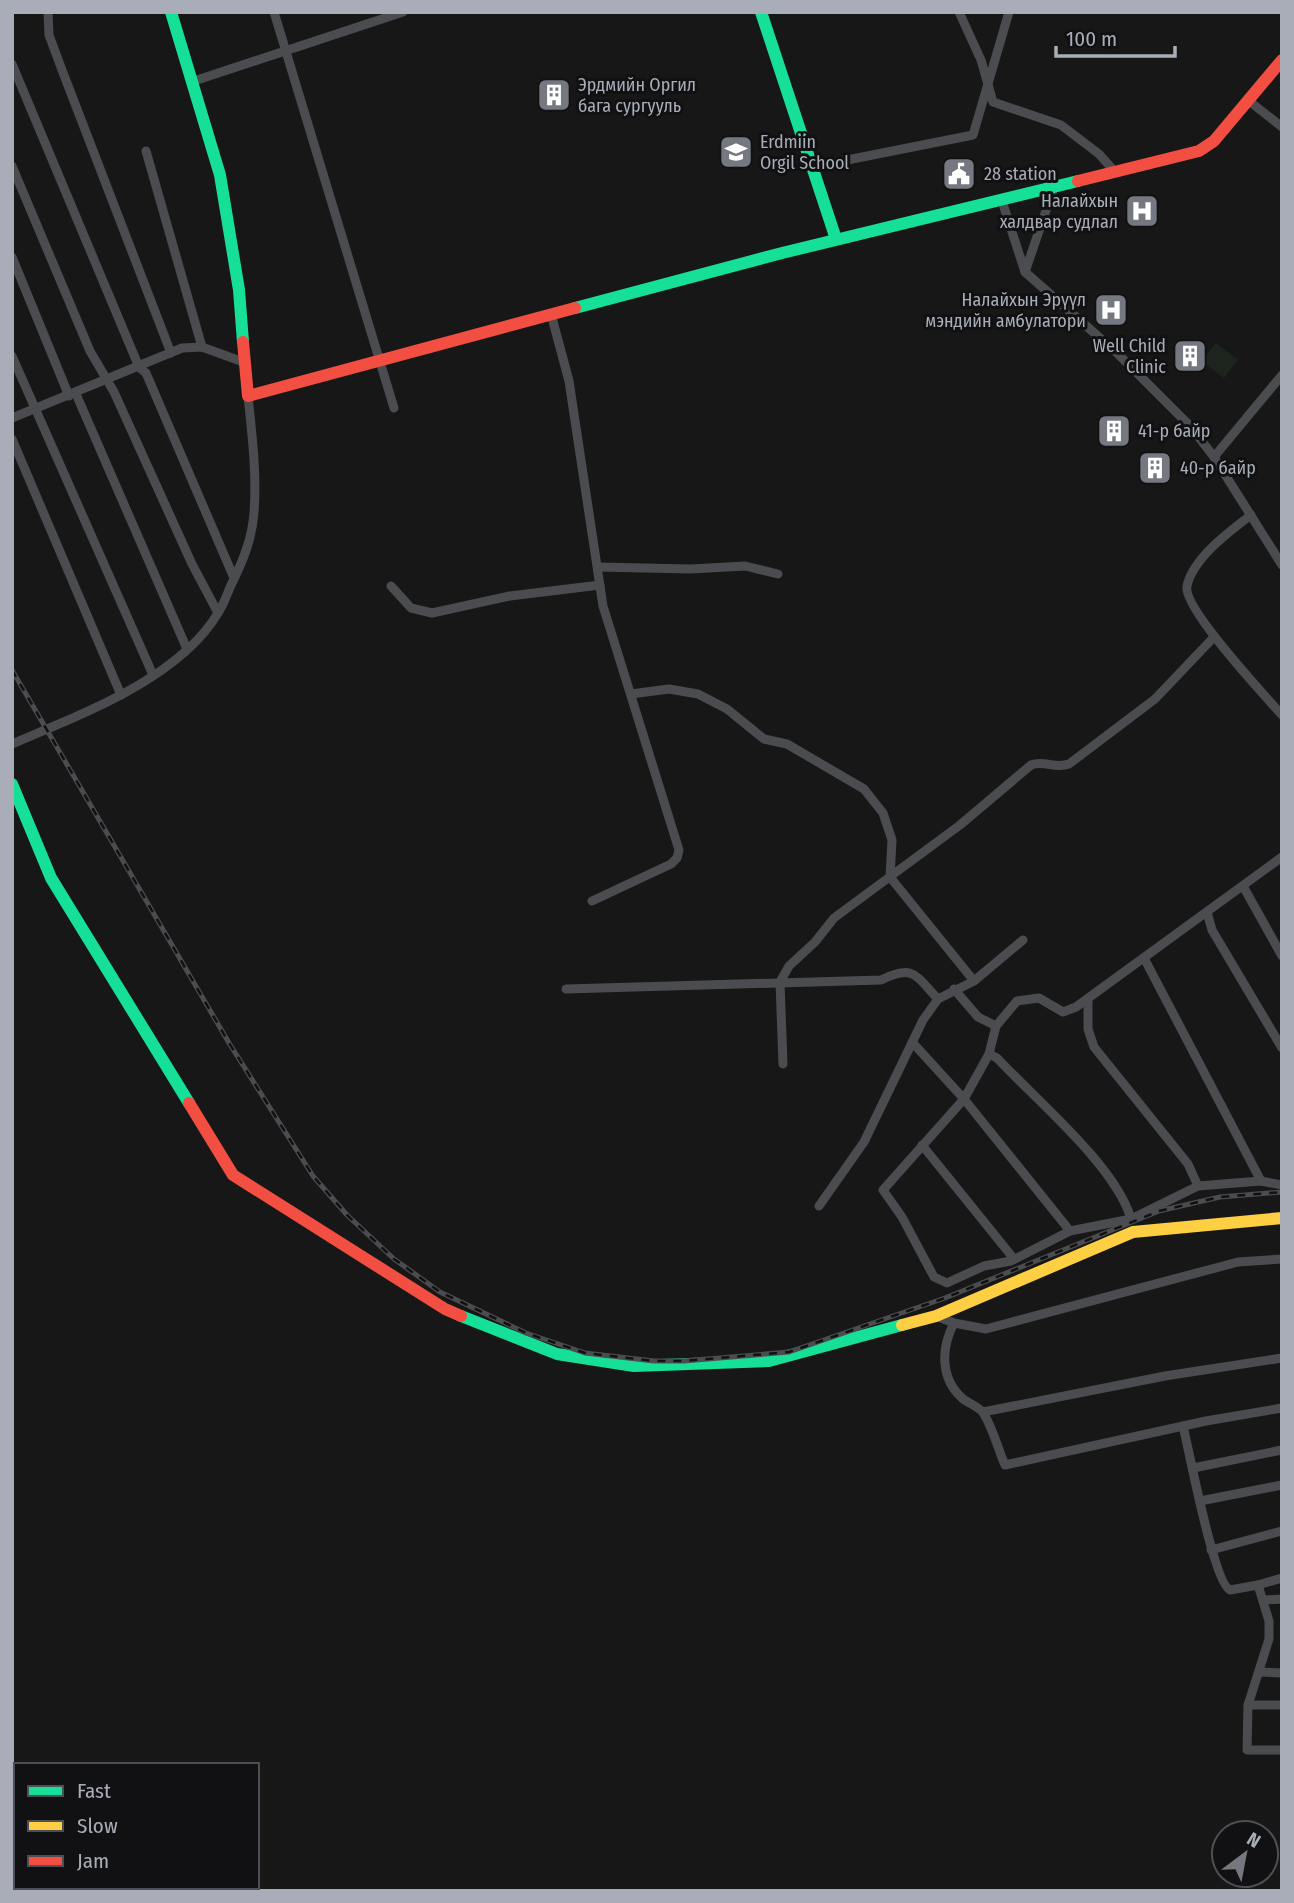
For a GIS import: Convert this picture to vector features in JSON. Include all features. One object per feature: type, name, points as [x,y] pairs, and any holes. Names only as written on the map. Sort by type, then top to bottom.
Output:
[{"type":"street","points":[[48,12],[49,35],[171,353]]},
{"type":"street","points":[[12,744],[121,695],[187,649],[218,613],[246,555],[254,515],[255,474],[239,290],[220,175],[171,12]]},
{"type":"street","points":[[274,12],[343,232],[379,364],[394,408]]},
{"type":"street","points":[[191,82],[403,12]]},
{"type":"street","points":[[761,12],[836,239]]},
{"type":"street","points":[[959,12],[981,60],[993,102],[1062,125],[1100,154],[1115,172]]},
{"type":"street","points":[[812,167],[974,135],[1009,12]]},
{"type":"street","points":[[248,396],[379,364],[551,313],[836,239],[1002,201],[1208,147],[1282,60]]},
{"type":"street","points":[[12,64],[139,367],[146,373],[234,578]]},
{"type":"street","points":[[1249,101],[1282,127]]},
{"type":"street","points":[[146,151],[202,347]]},
{"type":"street","points":[[12,166],[105,380],[114,392],[192,564],[218,613]]},
{"type":"street","points":[[1025,272],[1054,187]]},
{"type":"street","points":[[1002,201],[1015,248],[1025,272],[1175,410],[1214,457],[1282,565]]},
{"type":"street","points":[[1015,248],[1025,252],[1034,248]]},
{"type":"street","points":[[12,257],[187,649]]},
{"type":"street","points":[[551,313],[569,381],[603,606],[679,850],[677,858],[671,864],[592,901]]},
{"type":"street","points":[[12,418],[182,348],[202,347],[246,363]]},
{"type":"street","points":[[12,356],[68,477],[153,675]]},
{"type":"street","points":[[1214,457],[1282,376]]},
{"type":"street","points":[[12,439],[121,695]]},
{"type":"street","points":[[1251,515],[1218,540],[1186,586],[1187,595],[1214,637],[1282,715]]},
{"type":"street","points":[[598,567],[745,566],[778,574]]},
{"type":"street","points":[[391,586],[411,608],[432,613],[486,600],[600,585]]},
{"type":"street","points":[[783,1064],[780,982],[789,965],[815,942],[834,918],[960,825],[1031,765],[1037,762],[1060,767],[1069,764],[1155,699],[1214,637]]},
{"type":"street","points":[[631,694],[669,689],[698,694],[727,709],[764,739],[788,744],[864,789],[883,813],[892,840],[890,877],[974,981]]},
{"type":"street","points":[[13,789],[51,878],[233,1175],[445,1309],[557,1354],[634,1366],[769,1361],[936,1316],[1133,1232],[1282,1218]]},
{"type":"street","points":[[1281,861],[1242,886],[1088,999],[1063,1012],[1039,998],[1017,1001],[996,1026],[989,1054],[964,1099],[883,1190],[902,1217],[934,1277],[947,1283],[984,1266],[1014,1259],[1070,1231],[1132,1219],[1198,1186],[1261,1181],[1282,1185]]},
{"type":"street","points":[[1242,886],[1282,956]]},
{"type":"street","points":[[1207,912],[1212,930],[1282,1048]]},
{"type":"street","points":[[819,1206],[864,1142],[923,1020],[938,999],[974,981],[1023,940]]},
{"type":"street","points":[[1144,958],[1261,1181]]},
{"type":"street","points":[[566,989],[881,980],[904,970],[911,972],[938,999]]},
{"type":"street","points":[[954,989],[978,1017],[996,1026]]},
{"type":"street","points":[[1088,999],[1088,1029],[1094,1047],[1188,1164],[1198,1186]]},
{"type":"street","points":[[912,1042],[964,1099],[1070,1231]]},
{"type":"street","points":[[989,1054],[997,1058],[1086,1151],[1112,1183],[1132,1219]]},
{"type":"street","points":[[922,1146],[1014,1259]]},
{"type":"street","points":[[936,1316],[954,1324],[986,1329],[1238,1262],[1282,1259]]},
{"type":"street","points":[[954,1324],[946,1339],[944,1362],[952,1386],[963,1399],[983,1412],[1005,1465],[1183,1426],[1282,1408]]},
{"type":"street","points":[[983,1412],[1165,1376],[1282,1358]]},
{"type":"street","points":[[1183,1426],[1211,1550],[1225,1588],[1230,1590],[1282,1578]]},
{"type":"street","points":[[1193,1468],[1282,1450]]},
{"type":"street","points":[[1200,1500],[1282,1485]]},
{"type":"street","points":[[1211,1550],[1282,1531]]},
{"type":"street","points":[[1258,1585],[1265,1600],[1269,1639],[1248,1705],[1247,1750],[1282,1749]]},
{"type":"street","points":[[1265,1600],[1282,1599]]},
{"type":"street","points":[[1269,1639],[1282,1637]]},
{"type":"street","points":[[1260,1672],[1282,1674]]},
{"type":"street","points":[[1248,1705],[1282,1705]]},
{"type":"shaded area","points":[[1216,343],[1238,360],[1224,378],[1201,361]]},
{"type":"railway","points":[[12,670],[229,1043],[313,1176],[347,1215],[394,1259],[440,1292],[526,1333],[585,1353],[654,1361],[789,1352],[945,1298],[1159,1211],[1220,1197],[1282,1192]]},
{"type":"traffic: fast","points":[[171,12],[220,175],[239,290],[243,342]]},
{"type":"traffic: fast","points":[[761,12],[836,239]]},
{"type":"traffic: fast","points":[[575,308],[782,253],[1078,181]]},
{"type":"traffic: fast","points":[[12,784],[51,878],[189,1103]]},
{"type":"traffic: fast","points":[[461,1316],[557,1354],[634,1366],[769,1361],[902,1325]]},
{"type":"traffic: slow","points":[[902,1325],[936,1316],[1133,1232],[1282,1218]]},
{"type":"traffic: jam","points":[[1078,181],[1199,151],[1214,141],[1282,60]]},
{"type":"traffic: jam","points":[[243,342],[248,396],[575,308]]},
{"type":"traffic: jam","points":[[189,1103],[233,1175],[445,1309],[461,1316]]},
{"type":"place","name":"Эрдмийн Оргил бага сургууль","points":[[554,95]]},
{"type":"place","name":"Erdmiin Orgil School","points":[[736,152]]},
{"type":"place","name":"28 station","points":[[959,174]]},
{"type":"place","name":"Налайхын халдвар судлал","points":[[1142,211]]},
{"type":"place","name":"Налайхын Эрүүл мэндийн амбулатори","points":[[1111,310]]},
{"type":"place","name":"Well Child Clinic","points":[[1190,356]]},
{"type":"place","name":"41-р байр","points":[[1114,431]]},
{"type":"place","name":"40-р байр","points":[[1155,468]]}]
